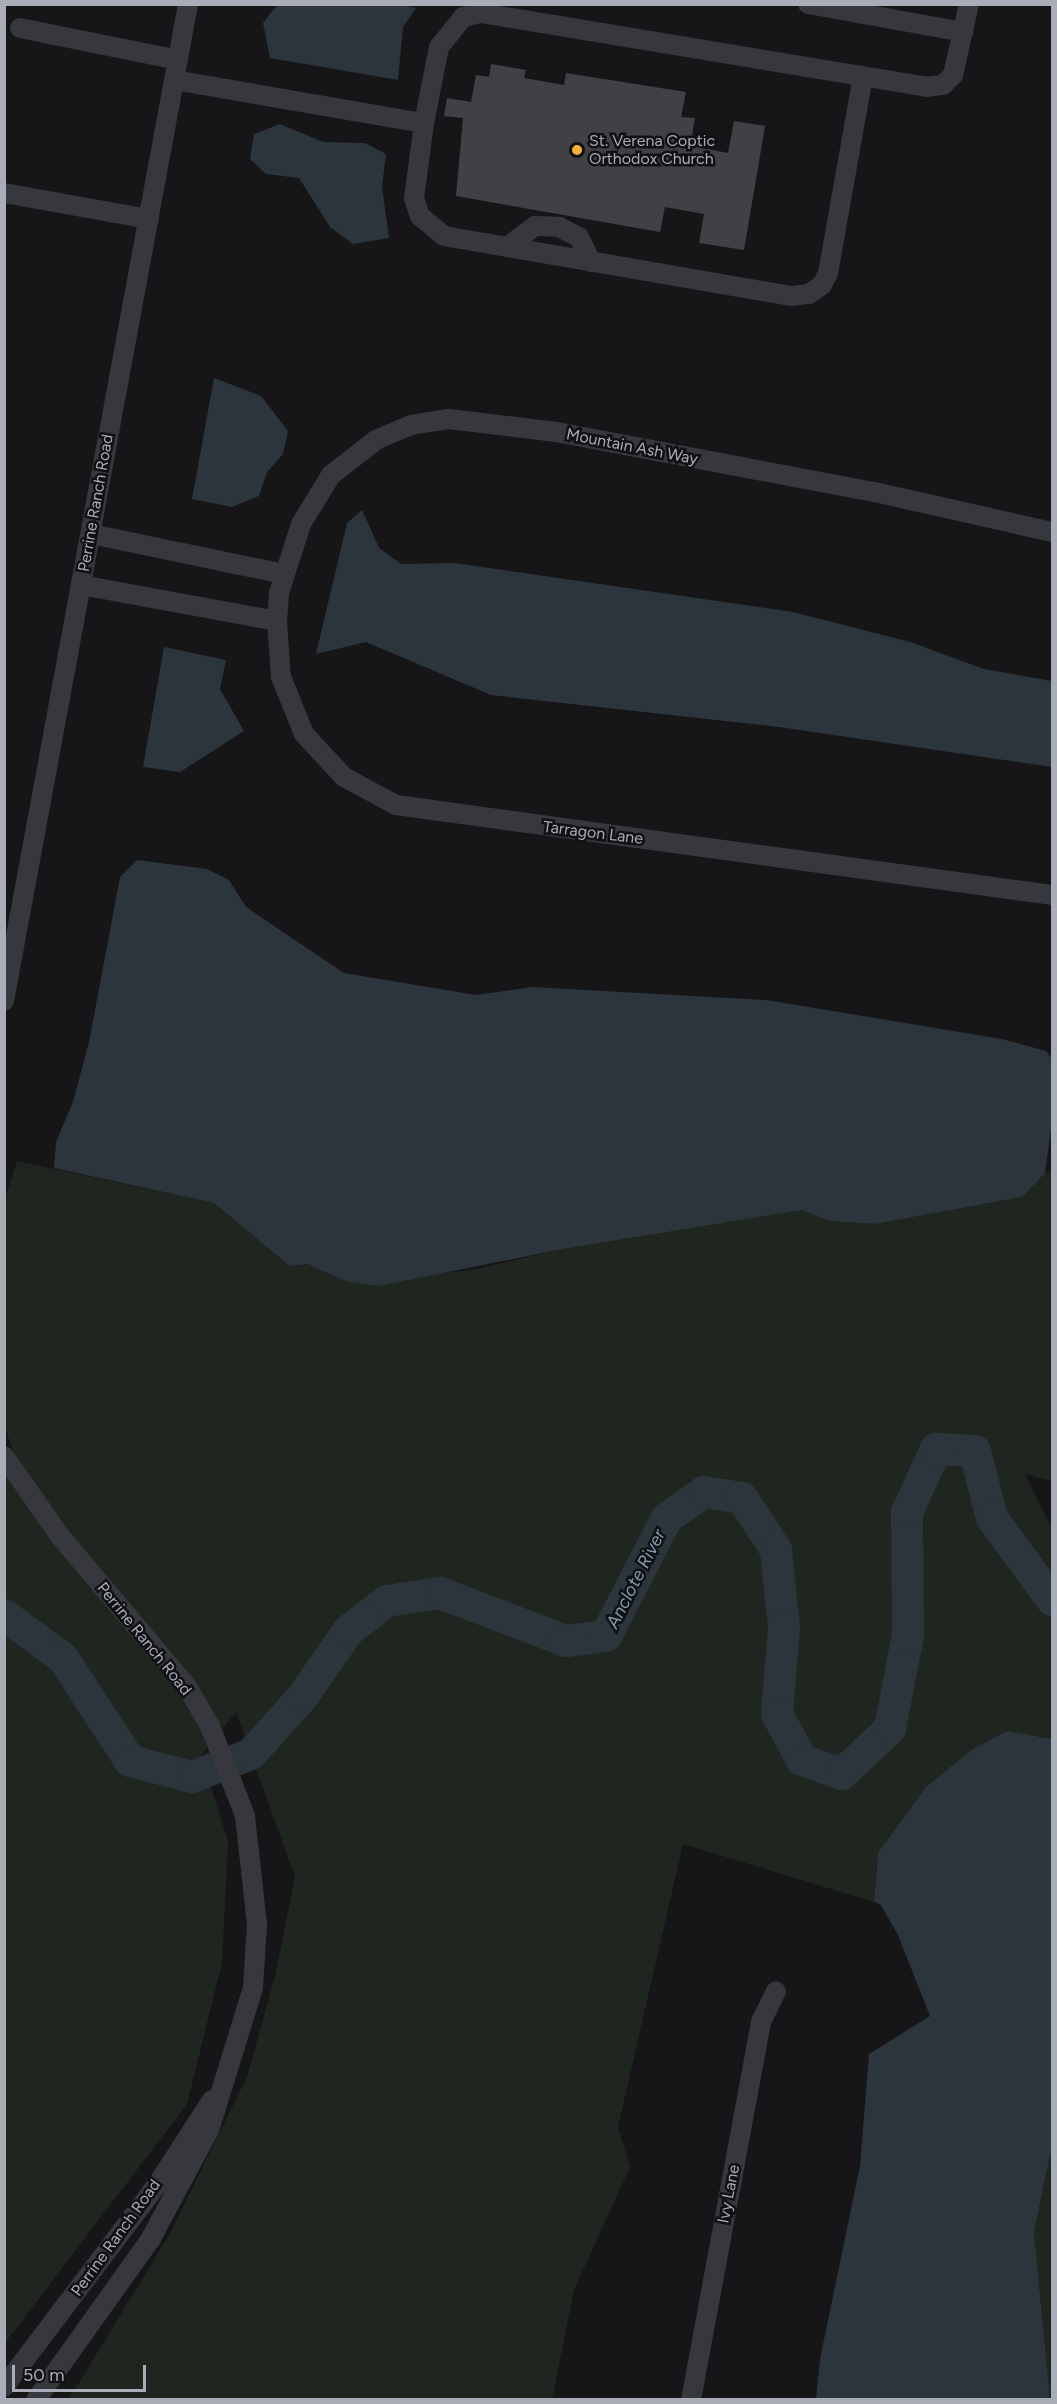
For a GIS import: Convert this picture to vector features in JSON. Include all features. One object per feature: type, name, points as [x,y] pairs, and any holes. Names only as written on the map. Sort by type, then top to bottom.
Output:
[{"type":"street","name":"Perrine Ranch Road","points":[[4,1001],[188,4]]},
{"type":"street","points":[[506,15],[527,4]]},
{"type":"street","points":[[807,4],[964,32]]},
{"type":"street","points":[[863,76],[828,273],[822,285],[809,294],[768,294],[444,236],[420,216],[415,177],[439,47],[447,31],[463,17],[506,15],[863,76],[926,87],[943,85],[953,75],[969,4]]},
{"type":"street","points":[[20,28],[177,60]]},
{"type":"street","points":[[174,80],[424,123]]},
{"type":"street","points":[[4,193],[149,219]]},
{"type":"street","points":[[507,247],[535,226],[559,227],[579,237],[591,262]]},
{"type":"street","name":"Mountain Ash Way","points":[[279,593],[309,507],[345,462],[393,431],[449,418],[556,432],[874,492],[1053,532]]},
{"type":"street","points":[[91,534],[285,574]]},
{"type":"street","points":[[81,585],[277,621]]},
{"type":"street","name":"Tarragon Lane","points":[[279,593],[277,621],[281,677],[304,734],[344,777],[396,805],[1053,895]]},
{"type":"street","name":"Perrine Ranch Road","points":[[4,1456],[60,1536],[187,1688],[210,1726],[245,1816],[257,1924],[253,1988],[241,2037],[221,2085],[209,2130],[186,2179],[150,2240],[36,2400]]},
{"type":"street","name":"Ivy Lane","points":[[691,2400],[761,2022],[776,1991]]},
{"type":"street","name":"Perrine Ranch Road","points":[[4,2387],[159,2182],[221,2085]]},
{"type":"shaded area","points":[[277,5],[402,5],[416,8],[403,27],[398,80],[270,58],[263,23]]},
{"type":"shaded area","points":[[280,124],[323,142],[365,143],[386,154],[382,187],[389,238],[353,244],[330,227],[299,178],[266,174],[250,159],[254,134]]},
{"type":"shaded area","points":[[214,378],[261,396],[288,431],[283,454],[267,472],[259,496],[232,507],[192,499]]},
{"type":"shaded area","points":[[362,510],[379,548],[401,564],[454,563],[793,612],[910,642],[984,669],[1052,681],[1052,767],[779,727],[491,695],[366,642],[316,654],[347,523]]},
{"type":"shaded area","points":[[164,647],[226,660],[220,689],[244,731],[180,772],[143,767]]},
{"type":"shaded area","points":[[137,860],[207,869],[229,880],[246,907],[344,973],[476,995],[533,987],[766,1000],[1002,1039],[1046,1051],[1052,1059],[1052,1122],[1045,1173],[1022,1197],[875,1224],[829,1221],[802,1210],[563,1249],[378,1286],[345,1281],[308,1264],[290,1266],[214,1203],[54,1168],[56,1142],[73,1102],[89,1042],[120,877]]},
{"type":"shaded area","points":[[17,1161],[214,1203],[290,1266],[308,1264],[345,1281],[473,1270],[563,1249],[802,1210],[829,1221],[875,1224],[1022,1197],[1043,1173],[1052,1172],[1052,1481],[1025,1474],[1052,1529],[1052,1739],[1007,1731],[878,1853],[874,1902],[683,1844],[618,2127],[630,2167],[574,2290],[552,2399],[69,2399],[168,2237],[247,2077],[275,1976],[295,1877],[236,1712],[223,1728],[68,1531],[13,1451],[4,1424],[4,1202]]},
{"type":"shaded area","points":[[4,1473],[52,1541],[178,1692],[208,1746],[201,1756],[228,1841],[222,1963],[187,2104],[5,2343]]},
{"type":"shaded area","points":[[1007,1731],[1052,1739],[1052,2146],[1034,2232],[1050,2399],[816,2399],[820,2359],[860,2166],[869,2054],[930,2016],[898,1935],[880,1904],[874,1902],[878,1853],[926,1787],[970,1751]]},
{"type":"shaded area","points":[[1052,2146],[1052,2399],[1050,2399],[1034,2232]]},
{"type":"building","name":"St. Verena Coptic Orthodox Church","points":[[491,64],[526,70],[524,78],[564,85],[566,73],[686,92],[681,117],[695,118],[692,135],[698,137],[697,147],[728,153],[734,121],[765,126],[744,250],[699,243],[704,214],[665,207],[660,232],[456,196],[463,118],[444,116],[447,98],[471,102],[476,75],[489,77]]},
{"type":"waterway","name":"Anclote River","points":[[4,1615],[63,1658],[130,1761],[192,1777],[251,1754],[303,1696],[348,1631],[387,1601],[440,1593],[566,1641],[606,1636],[667,1518],[704,1492],[742,1498],[776,1550],[784,1627],[777,1714],[802,1760],[842,1774],[890,1729],[908,1635],[907,1512],[936,1449],[975,1451],[992,1518],[1052,1600]]},
{"type":"place","name":"St. Verena Coptic Orthodox Church","points":[[577,150]]}]
